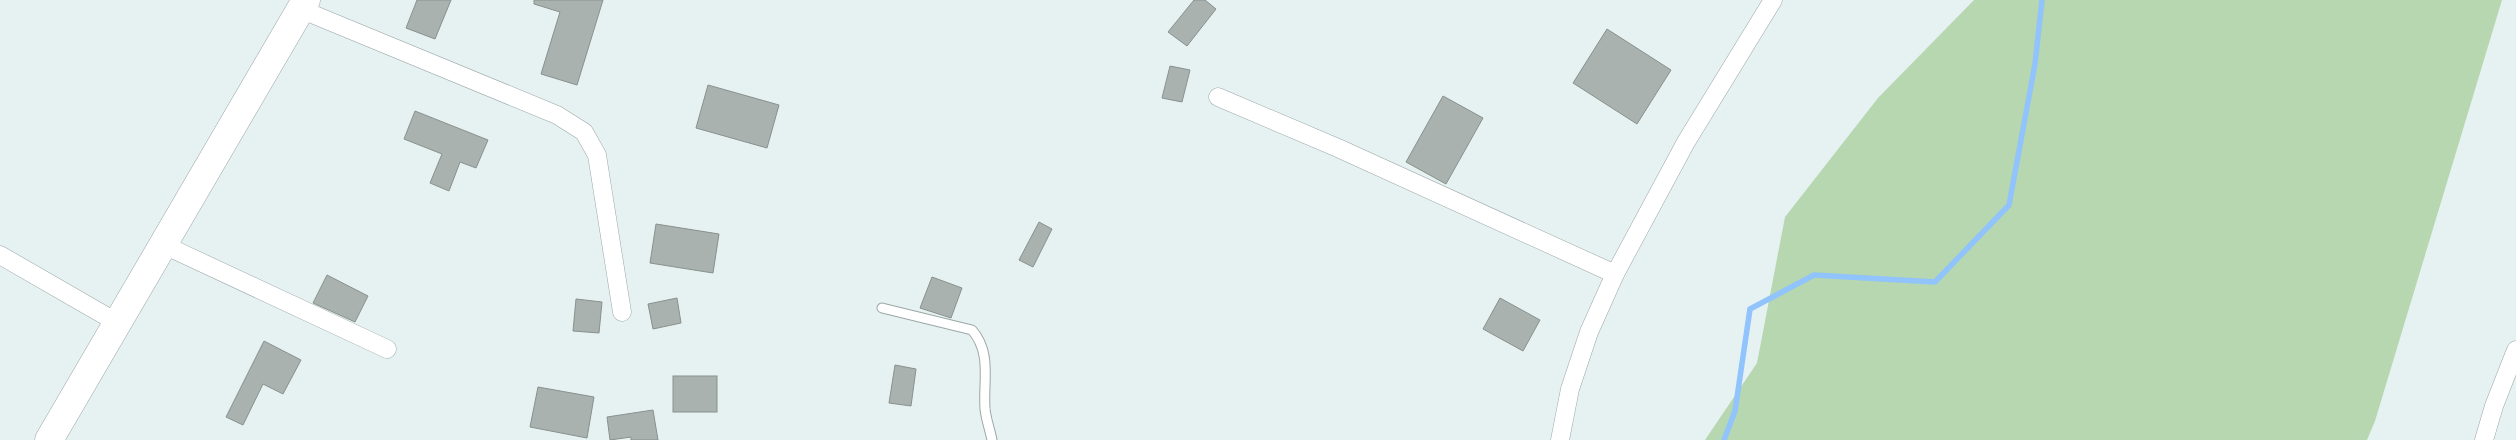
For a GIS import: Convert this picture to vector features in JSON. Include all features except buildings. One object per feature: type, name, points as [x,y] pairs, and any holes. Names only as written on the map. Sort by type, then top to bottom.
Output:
[{"type":"highway","points":[[49,440],[303,5]]},
{"type":"street","points":[[1560,440],[1570,390],[1589,332],[1615,274],[1686,142],[1773,0]]},
{"type":"street","points":[[303,5],[557,115],[584,132],[597,155],[622,312]]},
{"type":"street","points":[[1218,97],[1338,148],[1615,274]]},
{"type":"street","points":[[164,245],[387,349]]},
{"type":"street","points":[[0,255],[118,323]]},
{"type":"street","points":[[2484,440],[2494,406],[2516,350]]},
{"type":"lane","points":[[882,308],[972,330],[981,340],[987,371],[985,409],[992,440]]},
{"type":"green space","points":[[1974,0],[2502,0],[2375,421],[2367,440],[1705,440],[1757,363],[1785,217],[1878,98]]},
{"type":"waterway","points":[[1724,440],[1735,411],[1750,309],[1814,275],[1935,282],[2009,205],[2035,64],[2042,0]]}]
